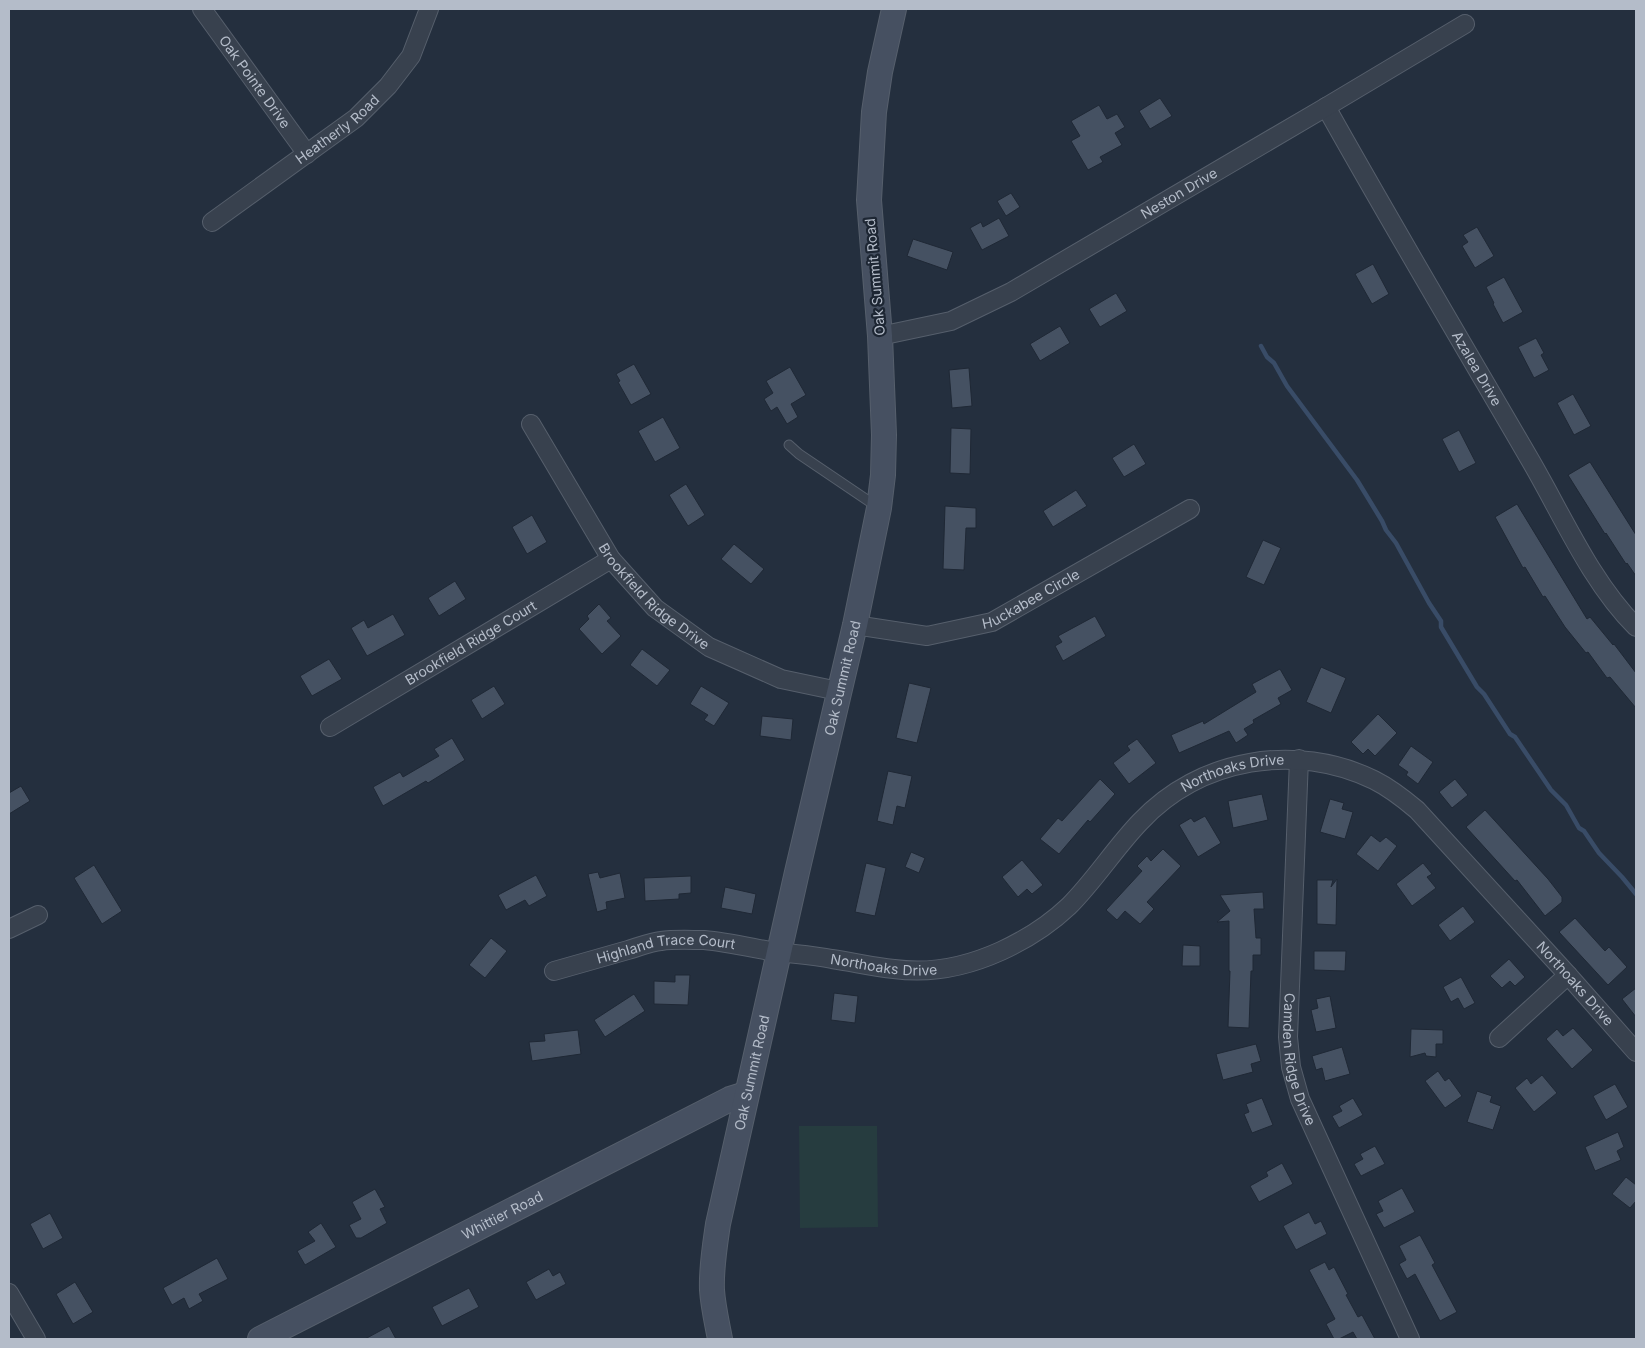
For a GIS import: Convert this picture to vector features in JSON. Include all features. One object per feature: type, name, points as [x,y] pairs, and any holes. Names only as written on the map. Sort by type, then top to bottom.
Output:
[{"type":"main road","name":"Oak Summit Road","points":[[720,1339],[712,1289],[718,1224],[838,691],[855,625],[879,508],[883,475],[884,435],[880,336],[869,200],[876,92],[894,9]]},
{"type":"main road","name":"Whittier Road","points":[[260,1339],[730,1099],[746,1094]]},
{"type":"street","name":"Oak Pointe Drive","points":[[202,9],[307,154]]},
{"type":"street","name":"Heatherly Road","points":[[212,222],[356,118],[388,86],[411,56],[429,9]]},
{"type":"street","name":"Neston Drive","points":[[880,336],[951,321],[1011,292],[1326,108],[1465,24]]},
{"type":"street","name":"Azalea Drive","points":[[1326,108],[1582,551],[1608,593],[1636,626]]},
{"type":"street","name":"Brookfield Ridge Drive","points":[[531,424],[612,559],[655,608],[709,647],[781,679],[838,691]]},
{"type":"street","name":"Huckabee Circle","points":[[855,625],[928,636],[992,622],[1190,508]]},
{"type":"street","name":"Brookfield Ridge Court","points":[[330,728],[612,559]]},
{"type":"street","name":"Northoaks Drive","points":[[779,952],[831,958],[895,970],[950,968],[977,961],[1003,950],[1043,927],[1067,907],[1141,821],[1176,791],[1194,781],[1228,767],[1255,761],[1286,758],[1299,759],[1321,762],[1375,780],[1417,810],[1636,1052]]},
{"type":"street","name":"Camden Ridge Drive","points":[[1299,759],[1288,1037],[1291,1067],[1300,1099],[1410,1339]]},
{"type":"street","points":[[9,929],[38,915]]},
{"type":"street","name":"Highland Trace Court","points":[[554,972],[661,941],[704,940],[779,952]]},
{"type":"street","points":[[1499,1038],[1568,975]]},
{"type":"street","points":[[9,1293],[36,1339]]},
{"type":"lane","points":[[789,445],[799,454],[879,508]]},
{"type":"green space","points":[[799,1126],[877,1126],[878,1227],[800,1228]]},
{"type":"building","points":[[1160,98],[1172,116],[1150,129],[1139,111]]},
{"type":"building","points":[[1099,105],[1107,119],[1117,114],[1125,127],[1115,133],[1122,145],[1100,157],[1103,162],[1088,170],[1071,141],[1080,136],[1071,121]]},
{"type":"building","points":[[1011,193],[1020,207],[1006,216],[997,201]]},
{"type":"building","points":[[999,218],[1009,236],[982,250],[970,228],[981,222],[983,227]]},
{"type":"building","points":[[1477,227],[1494,256],[1475,268],[1462,246],[1468,242],[1463,235]]},
{"type":"building","points":[[913,239],[953,252],[947,270],[907,256]]},
{"type":"building","points":[[1373,264],[1389,294],[1372,304],[1355,274]]},
{"type":"building","points":[[1504,277],[1523,312],[1503,323],[1486,287]]},
{"type":"building","points":[[1116,293],[1127,311],[1100,327],[1089,309]]},
{"type":"building","points":[[1060,326],[1070,343],[1040,361],[1030,344]]},
{"type":"building","points":[[1536,338],[1544,353],[1541,355],[1549,370],[1534,378],[1518,347]]},
{"type":"building","points":[[634,364],[651,394],[631,405],[618,382],[620,381],[616,374]]},
{"type":"building","points":[[790,367],[806,395],[791,404],[798,417],[787,424],[777,407],[771,411],[764,399],[773,393],[766,381]]},
{"type":"building","points":[[969,368],[972,406],[952,408],[949,370]]},
{"type":"building","points":[[1573,394],[1591,426],[1574,435],[1557,403]]},
{"type":"building","points":[[663,417],[680,448],[655,462],[638,431]]},
{"type":"building","points":[[951,428],[971,429],[970,474],[950,473]]},
{"type":"building","points":[[1459,430],[1476,463],[1459,472],[1442,439]]},
{"type":"building","points":[[1134,444],[1146,464],[1124,477],[1112,458]]},
{"type":"building","points":[[1590,462],[1636,535],[1636,576],[1605,534],[1568,475]]},
{"type":"building","points":[[686,484],[705,515],[688,526],[669,495]]},
{"type":"building","points":[[1076,490],[1087,506],[1053,527],[1043,511]]},
{"type":"building","points":[[1517,504],[1587,619],[1590,617],[1636,673],[1636,708],[1610,677],[1607,678],[1588,652],[1586,653],[1565,627],[1545,596],[1543,597],[1525,567],[1523,568],[1495,517]]},
{"type":"building","points":[[945,506],[976,508],[976,528],[966,528],[964,570],[943,569]]},
{"type":"building","points":[[532,515],[547,542],[527,554],[512,527]]},
{"type":"building","points":[[1263,540],[1281,548],[1264,585],[1246,577]]},
{"type":"building","points":[[734,544],[764,569],[751,584],[721,559]]},
{"type":"building","points":[[455,581],[466,599],[439,616],[428,598]]},
{"type":"building","points":[[599,604],[611,618],[607,621],[621,636],[602,654],[579,629],[589,619],[587,616]]},
{"type":"building","points":[[393,614],[405,635],[367,656],[351,628],[364,620],[368,628]]},
{"type":"building","points":[[1095,616],[1106,636],[1063,661],[1055,646],[1062,642],[1058,636]]},
{"type":"building","points":[[642,649],[670,670],[657,686],[630,665]]},
{"type":"building","points":[[329,659],[342,679],[312,696],[300,676]]},
{"type":"building","points":[[1321,667],[1346,678],[1331,713],[1306,702]]},
{"type":"building","points":[[1280,669],[1292,690],[1278,698],[1281,704],[1253,720],[1254,723],[1244,729],[1248,735],[1236,743],[1229,731],[1179,753],[1171,735],[1203,721],[1204,724],[1256,692],[1252,684]]},
{"type":"building","points":[[909,683],[931,688],[917,743],[896,738]]},
{"type":"building","points":[[494,686],[505,704],[482,719],[471,700]]},
{"type":"building","points":[[701,686],[729,703],[714,726],[704,720],[708,715],[690,704]]},
{"type":"building","points":[[1378,714],[1397,733],[1375,756],[1368,749],[1363,754],[1351,742]]},
{"type":"building","points":[[762,716],[793,719],[791,740],[760,736]]},
{"type":"building","points":[[452,738],[465,760],[428,783],[426,781],[383,806],[373,787],[400,772],[403,777],[439,756],[434,749]]},
{"type":"building","points":[[1137,739],[1156,763],[1129,784],[1113,763],[1130,750],[1127,746]]},
{"type":"building","points":[[1411,746],[1433,762],[1418,784],[1406,775],[1408,772],[1398,765]]},
{"type":"building","points":[[888,771],[912,776],[905,808],[897,806],[893,825],[877,821]]},
{"type":"building","points":[[1100,779],[1115,794],[1090,822],[1088,820],[1059,854],[1040,839],[1058,818],[1062,821]]},
{"type":"building","points":[[1455,779],[1468,795],[1452,808],[1439,792]]},
{"type":"building","points":[[21,786],[30,801],[9,814],[9,793]]},
{"type":"building","points":[[1262,794],[1268,820],[1233,828],[1228,801]]},
{"type":"building","points":[[1330,799],[1344,803],[1342,809],[1353,812],[1345,839],[1320,832]]},
{"type":"building","points":[[1485,810],[1562,897],[1562,902],[1545,916],[1517,880],[1515,881],[1466,827]]},
{"type":"building","points":[[1205,816],[1221,843],[1198,857],[1179,825],[1191,818],[1194,822]]},
{"type":"building","points":[[1371,835],[1380,842],[1386,837],[1397,846],[1378,871],[1356,854]]},
{"type":"building","points":[[1163,849],[1181,866],[1147,902],[1154,909],[1140,924],[1125,911],[1117,920],[1106,910],[1142,871],[1137,866],[1147,856],[1151,861]]},
{"type":"building","points":[[911,852],[925,858],[919,873],[905,867]]},
{"type":"building","points":[[1022,860],[1043,885],[1032,894],[1027,889],[1018,897],[1002,877]]},
{"type":"building","points":[[866,863],[886,868],[875,916],[855,912]]},
{"type":"building","points":[[1423,863],[1432,874],[1427,877],[1436,888],[1412,906],[1396,884]]},
{"type":"building","points":[[94,865],[122,911],[102,924],[74,878]]},
{"type":"building","points":[[598,872],[600,878],[620,873],[625,898],[606,902],[607,909],[597,912],[588,874]]},
{"type":"building","points":[[536,875],[547,896],[529,906],[525,900],[506,910],[498,895]]},
{"type":"building","points":[[691,876],[691,893],[679,894],[679,899],[645,901],[644,878]]},
{"type":"building","points":[[1337,879],[1336,925],[1317,924],[1317,880],[1333,880],[1331,887]]},
{"type":"building","points":[[725,887],[756,894],[752,914],[721,908]]},
{"type":"building","points":[[1263,892],[1264,909],[1254,909],[1256,938],[1261,938],[1261,955],[1253,955],[1249,1028],[1228,1027],[1229,921],[1217,922],[1230,911],[1220,895]]},
{"type":"building","points":[[1463,906],[1475,922],[1450,941],[1438,925]]},
{"type":"building","points":[[1575,918],[1605,951],[1609,947],[1627,967],[1608,985],[1559,932]]},
{"type":"building","points":[[491,938],[507,951],[485,978],[469,965]]},
{"type":"building","points":[[1183,945],[1200,946],[1200,966],[1182,966]]},
{"type":"building","points":[[1314,951],[1346,951],[1345,971],[1314,970]]},
{"type":"building","points":[[1509,959],[1525,977],[1515,986],[1510,981],[1502,988],[1490,976]]},
{"type":"building","points":[[675,975],[690,975],[688,1005],[654,1004],[654,981],[675,982]]},
{"type":"building","points":[[1461,977],[1475,1003],[1464,1009],[1458,998],[1451,1002],[1443,987]]},
{"type":"building","points":[[1636,988],[1636,1017],[1622,999]]},
{"type":"building","points":[[834,993],[858,996],[855,1023],[831,1020]]},
{"type":"building","points":[[634,994],[645,1011],[605,1037],[594,1020]]},
{"type":"building","points":[[1330,996],[1336,1028],[1316,1032],[1311,1010],[1318,1008],[1316,999]]},
{"type":"building","points":[[1573,1028],[1593,1050],[1572,1069],[1546,1039],[1557,1029],[1563,1036]]},
{"type":"building","points":[[1411,1029],[1443,1030],[1443,1044],[1436,1044],[1436,1057],[1426,1056],[1425,1053],[1410,1057]]},
{"type":"building","points":[[578,1030],[581,1054],[532,1061],[529,1042],[545,1041],[544,1034]]},
{"type":"building","points":[[1256,1044],[1261,1061],[1251,1064],[1253,1072],[1223,1080],[1216,1054]]},
{"type":"building","points":[[1342,1047],[1350,1074],[1325,1081],[1322,1068],[1316,1070],[1312,1056]]},
{"type":"building","points":[[1438,1071],[1445,1081],[1449,1078],[1462,1096],[1445,1108],[1425,1081]]},
{"type":"building","points":[[1542,1075],[1557,1093],[1534,1112],[1515,1088],[1527,1078],[1531,1084]]},
{"type":"building","points":[[1615,1084],[1628,1107],[1606,1120],[1593,1096]]},
{"type":"building","points":[[1477,1091],[1492,1096],[1490,1102],[1501,1106],[1493,1130],[1467,1122]]},
{"type":"building","points":[[1262,1098],[1273,1125],[1252,1133],[1244,1114],[1249,1112],[1246,1104]]},
{"type":"building","points":[[1353,1098],[1363,1115],[1339,1128],[1332,1116],[1342,1111],[1339,1106]]},
{"type":"building","points":[[1618,1132],[1624,1147],[1617,1151],[1621,1160],[1595,1171],[1585,1147]]},
{"type":"building","points":[[1375,1146],[1385,1164],[1361,1176],[1354,1164],[1363,1159],[1360,1154]]},
{"type":"building","points":[[1282,1163],[1293,1184],[1259,1202],[1250,1186],[1268,1176],[1266,1172]]},
{"type":"building","points":[[1626,1177],[1636,1185],[1636,1201],[1630,1208],[1612,1194]]},
{"type":"building","points":[[1402,1188],[1415,1212],[1384,1228],[1376,1214],[1383,1211],[1378,1201]]},
{"type":"building","points":[[375,1189],[385,1207],[380,1209],[387,1223],[361,1238],[356,1238],[349,1225],[361,1219],[352,1202]]},
{"type":"building","points":[[1309,1212],[1315,1224],[1321,1221],[1327,1234],[1296,1250],[1283,1226]]},
{"type":"building","points":[[50,1213],[63,1238],[43,1249],[30,1224]]},
{"type":"building","points":[[321,1223],[336,1247],[305,1265],[297,1251],[315,1241],[308,1232]]},
{"type":"building","points":[[1420,1235],[1435,1263],[1432,1265],[1457,1312],[1440,1321],[1415,1274],[1407,1279],[1399,1264],[1406,1260],[1399,1246]]},
{"type":"building","points":[[217,1258],[228,1279],[199,1294],[203,1301],[189,1309],[184,1298],[172,1305],[163,1288]]},
{"type":"building","points":[[1325,1262],[1329,1270],[1334,1267],[1358,1317],[1362,1315],[1375,1339],[1357,1339],[1353,1332],[1339,1339],[1334,1339],[1326,1324],[1335,1319],[1309,1270]]},
{"type":"building","points":[[549,1269],[553,1276],[560,1272],[566,1284],[536,1300],[526,1282]]},
{"type":"building","points":[[75,1282],[93,1312],[73,1324],[56,1294]]},
{"type":"building","points":[[469,1288],[479,1307],[442,1326],[432,1307]]},
{"type":"building","points":[[389,1326],[396,1339],[365,1339]]},
{"type":"waterway","points":[[1261,346],[1267,357],[1274,363],[1287,386],[1357,480],[1386,530],[1396,543],[1441,621],[1441,627],[1477,687],[1484,694],[1510,734],[1515,737],[1551,790],[1566,805],[1579,828],[1584,831],[1599,853],[1636,894]]}]
